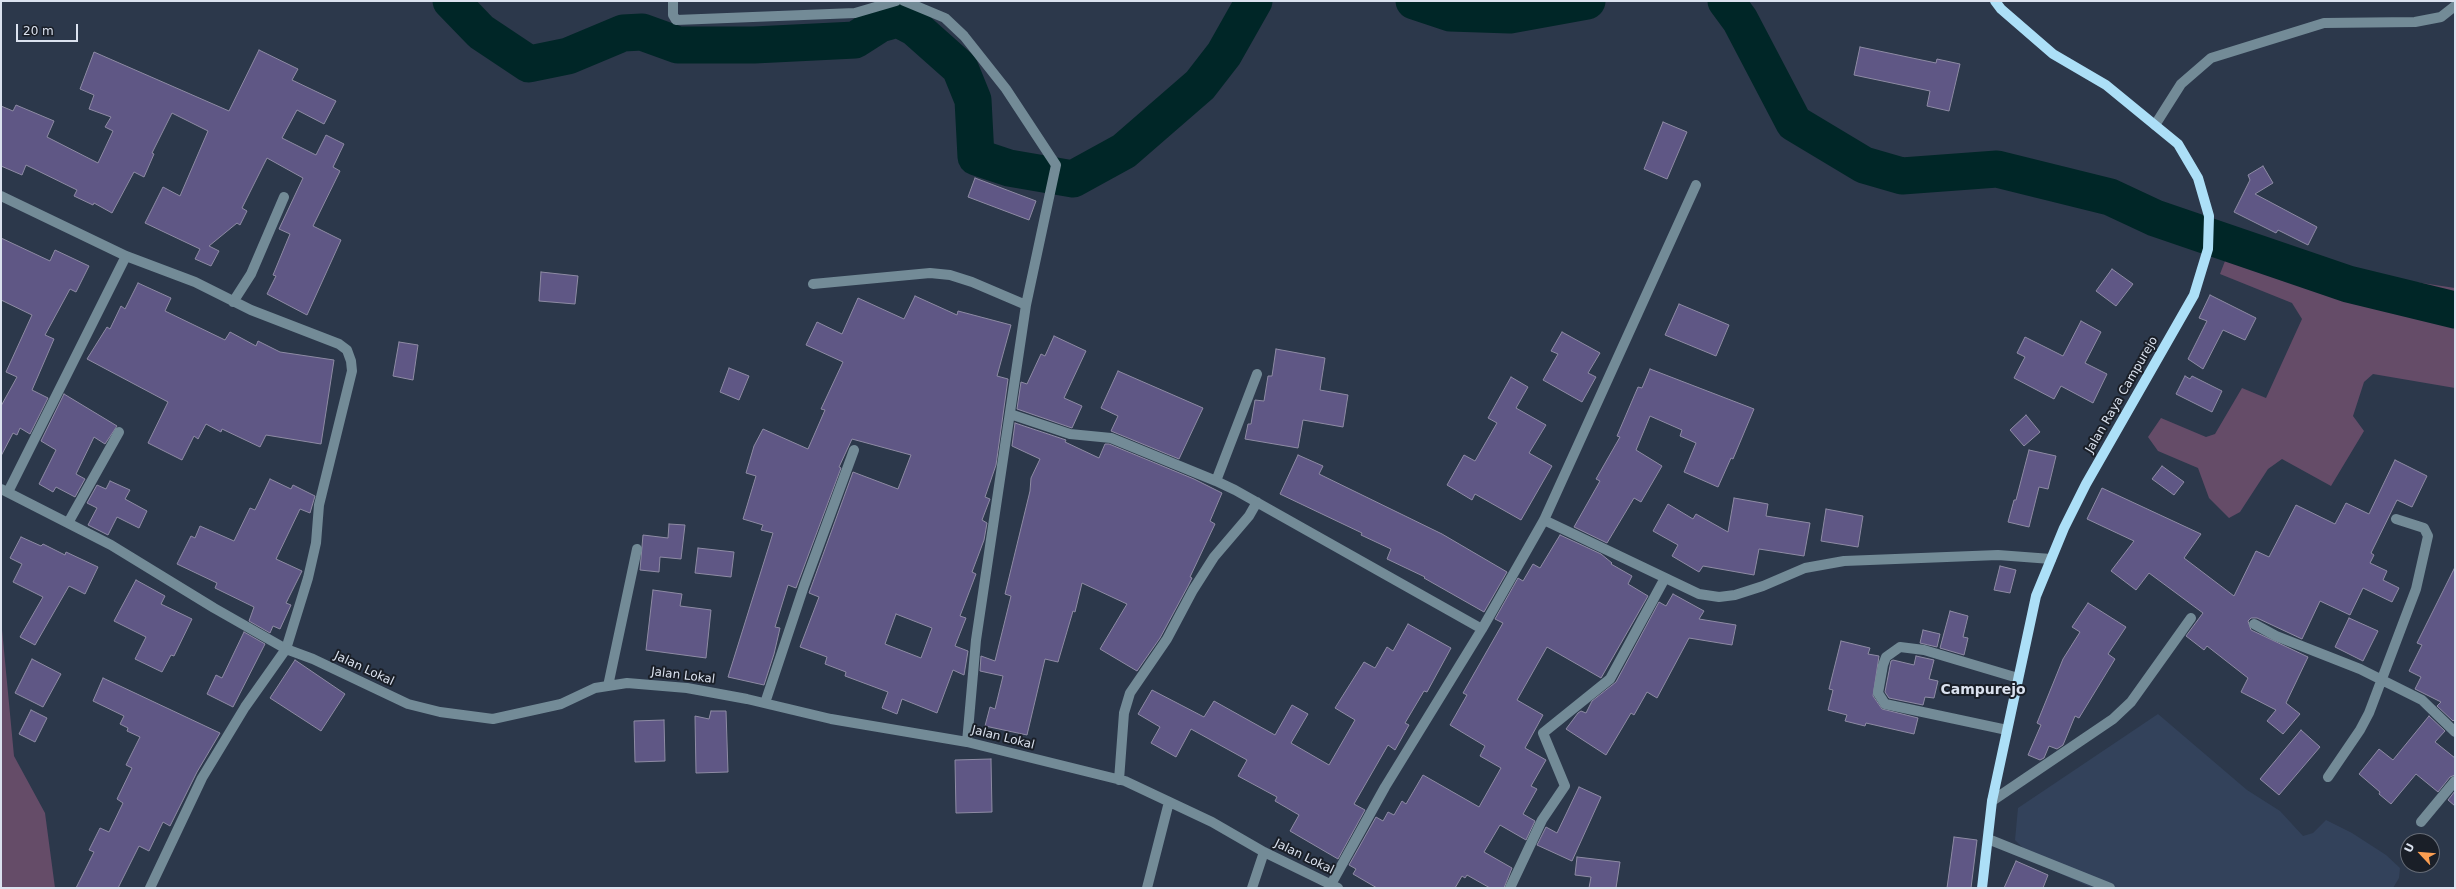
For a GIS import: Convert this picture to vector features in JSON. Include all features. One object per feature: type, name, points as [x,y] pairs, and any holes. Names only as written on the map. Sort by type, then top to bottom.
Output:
[{"type":"main road","name":"Jalan Raya Campurejo","points":[[1982,888],[1992,801],[2036,596],[2064,528],[2086,484],[2194,295],[2208,249],[2209,216],[2198,178],[2178,144],[2106,85],[2053,54],[2001,9],[1995,1]]},
{"type":"street","points":[[673,1],[673,15],[676,20],[695,20],[855,13],[896,1]]},
{"type":"street","points":[[904,1],[945,18],[964,36],[1006,89],[1056,165],[1026,304],[976,640],[967,742]]},
{"type":"street","points":[[2155,125],[2181,84],[2211,58],[2324,23],[2415,22],[2442,17],[2455,6]]},
{"type":"street","points":[[1332,887],[1385,787],[1482,629],[1544,520],[1696,185]]},
{"type":"street","points":[[1,196],[126,256],[195,282],[233,302],[339,344],[347,350],[351,361],[352,371],[319,505],[316,542],[308,578],[286,649],[245,708],[202,778],[150,888]]},
{"type":"street","points":[[233,302],[251,274],[284,197]]},
{"type":"street","points":[[5,491],[126,256]]},
{"type":"street","points":[[813,284],[930,273],[950,275],[972,282],[1026,304]]},
{"type":"street","points":[[1216,481],[1257,374]]},
{"type":"street","points":[[1010,414],[1070,434],[1112,438],[1216,481],[1482,629]]},
{"type":"street","points":[[68,523],[119,432]]},
{"type":"street","points":[[765,703],[804,586],[854,450]]},
{"type":"street","name":"Jalan Lokal","points":[[5,491],[112,545],[214,608],[286,649],[313,659],[408,704],[440,712],[493,719],[561,704],[595,688],[627,683],[687,688],[765,703],[831,719],[967,742],[1119,780],[1212,822],[1264,852],[1332,887]]},
{"type":"street","points":[[1119,780],[1124,713],[1130,693],[1167,639],[1193,590],[1214,557],[1249,516],[1256,502]]},
{"type":"street","points":[[2328,777],[2360,730],[2416,589],[2428,536],[2424,528],[2396,519]]},
{"type":"street","points":[[1544,520],[1699,594],[1719,597],[1734,595],[1763,586],[1805,568],[1844,561],[1998,555],[2051,560]]},
{"type":"street","points":[[608,686],[637,550]]},
{"type":"street","points":[[1510,888],[1542,820],[1565,786],[1543,733],[1610,679],[1664,578]]},
{"type":"street","points":[[1992,801],[2113,720],[2131,702],[2191,618]]},
{"type":"street","points":[[2254,624],[2276,636],[2380,679],[2422,700],[2455,732]]},
{"type":"street","points":[[2007,730],[1885,704],[1878,693],[1883,665],[1886,657],[1900,647],[1924,650],[2018,678]]},
{"type":"street","points":[[2421,822],[2455,781]]},
{"type":"street","points":[[1147,888],[1169,802]]},
{"type":"street","points":[[1988,839],[2110,888]]},
{"type":"street","points":[[1252,888],[1264,852]]},
{"type":"shaded area","points":[[2235,235],[2304,260],[2317,257],[2382,277],[2455,288],[2455,388],[2373,374],[2364,382],[2353,416],[2364,431],[2331,486],[2282,459],[2268,469],[2240,512],[2229,518],[2209,498],[2198,468],[2158,451],[2148,437],[2161,418],[2206,437],[2215,434],[2242,388],[2266,398],[2302,319],[2292,303],[2220,274]]},
{"type":"shaded area","points":[[1,619],[14,756],[45,813],[55,888],[1,888]]},
{"type":"shaded area","points":[[2158,714],[2247,790],[2280,811],[2303,836],[2313,833],[2326,820],[2352,833],[2386,855],[2400,868],[2399,878],[2393,888],[2092,888],[2039,864],[2015,840],[2018,808]]},
{"type":"building","points":[[1860,47],[1936,63],[1937,59],[1960,64],[1949,111],[1927,106],[1930,91],[1854,75]]},
{"type":"building","points":[[259,50],[298,69],[292,80],[336,101],[324,124],[297,110],[282,138],[316,155],[326,135],[344,144],[333,167],[340,171],[313,226],[341,240],[307,315],[267,294],[276,276],[273,275],[290,234],[279,229],[303,178],[267,158],[242,208],[247,211],[240,225],[237,223],[209,246],[219,251],[211,266],[195,259],[200,249],[145,223],[163,187],[180,196],[208,131],[172,113],[152,153],[154,154],[144,177],[134,172],[112,213],[94,203],[93,205],[74,196],[77,190],[26,165],[22,175],[1,166],[1,106],[13,111],[16,105],[54,121],[47,137],[98,163],[113,131],[105,127],[111,117],[89,109],[94,95],[80,89],[94,52],[229,111]]},
{"type":"building","points":[[1663,122],[1687,132],[1667,179],[1644,169]]},
{"type":"building","points":[[2263,166],[2273,183],[2255,194],[2317,227],[2308,245],[2278,230],[2276,233],[2234,212],[2250,180],[2248,175]]},
{"type":"building","points":[[975,178],[1036,201],[1029,220],[968,197]]},
{"type":"building","points":[[1,238],[50,261],[55,250],[89,266],[76,292],[70,289],[45,335],[54,339],[32,390],[48,398],[30,434],[20,428],[17,435],[13,433],[1,456],[1,406],[17,377],[6,372],[32,315],[1,300]]},
{"type":"building","points":[[2112,269],[2133,284],[2116,306],[2096,291]]},
{"type":"building","points":[[541,272],[578,276],[575,304],[539,301]]},
{"type":"building","points":[[138,283],[171,298],[165,311],[225,340],[230,332],[256,346],[258,341],[280,352],[334,360],[321,444],[266,435],[260,447],[222,429],[221,432],[206,424],[198,439],[194,436],[182,460],[148,443],[168,402],[87,359],[107,327],[110,329],[121,306],[125,309]]},
{"type":"building","points":[[2210,295],[2256,318],[2245,340],[2223,330],[2203,369],[2188,359],[2207,321],[2199,318]]},
{"type":"building","points":[[915,296],[957,315],[958,311],[1011,325],[997,376],[1008,379],[996,465],[985,497],[990,499],[982,520],[987,523],[984,540],[972,572],[976,574],[960,616],[966,618],[955,646],[968,651],[964,675],[953,670],[937,713],[902,699],[897,714],[882,708],[888,692],[845,676],[846,672],[825,664],[827,657],[800,647],[819,597],[809,593],[853,472],[898,489],[911,455],[852,439],[839,467],[841,468],[796,588],[788,585],[775,627],[780,628],[774,654],[764,685],[728,677],[773,533],[761,530],[763,525],[743,519],[756,476],[746,473],[754,446],[763,429],[808,449],[825,410],[821,409],[843,362],[806,345],[817,322],[842,334],[858,298],[904,319]],"holes":[[[896,614],[932,628],[921,658],[885,644]]]},
{"type":"building","points":[[1679,304],[1729,325],[1716,356],[1665,335]]},
{"type":"building","points":[[2081,321],[2101,332],[2085,363],[2107,374],[2093,403],[2061,386],[2054,399],[2014,378],[2025,357],[2017,353],[2025,337],[2063,356]]},
{"type":"building","points":[[1562,332],[1600,353],[1588,373],[1596,377],[1582,402],[1543,380],[1558,354],[1551,351]]},
{"type":"building","points":[[1054,336],[1086,351],[1064,398],[1082,406],[1072,428],[1017,409],[1021,382],[1027,384],[1041,354],[1045,356]]},
{"type":"building","points":[[399,342],[418,345],[413,380],[393,376]]},
{"type":"building","points":[[1276,349],[1325,358],[1320,390],[1348,395],[1343,427],[1303,420],[1298,448],[1245,439],[1248,424],[1251,424],[1255,400],[1264,401],[1268,376],[1272,376]]},
{"type":"building","points":[[729,368],[749,376],[739,400],[720,392]]},
{"type":"building","points":[[1650,369],[1754,409],[1733,459],[1731,458],[1718,487],[1684,472],[1696,443],[1680,436],[1682,430],[1650,416],[1636,450],[1662,466],[1641,502],[1634,498],[1607,543],[1574,527],[1600,481],[1596,479],[1620,437],[1617,436],[1638,387],[1642,388]]},
{"type":"building","points":[[1118,371],[1203,408],[1179,459],[1111,431],[1118,416],[1101,408]]},
{"type":"building","points":[[2185,376],[2190,379],[2192,376],[2222,391],[2212,412],[2176,394]]},
{"type":"building","points":[[1511,377],[1528,387],[1516,408],[1546,425],[1529,453],[1552,466],[1521,520],[1475,494],[1472,500],[1447,485],[1464,455],[1475,461],[1497,423],[1488,418]]},
{"type":"building","points":[[64,394],[117,426],[105,444],[94,437],[76,474],[85,479],[75,497],[56,487],[53,492],[39,484],[56,450],[41,441]]},
{"type":"building","points":[[2026,415],[2040,432],[2024,446],[2010,430]]},
{"type":"building","points":[[1015,423],[1066,440],[1065,442],[1099,458],[1105,444],[1109,444],[1194,479],[1222,493],[1210,521],[1215,524],[1190,577],[1192,578],[1160,638],[1137,671],[1100,649],[1127,604],[1082,583],[1075,612],[1073,611],[1058,662],[1045,659],[1027,735],[985,726],[990,707],[995,709],[1003,676],[980,671],[981,656],[995,661],[1011,596],[1005,594],[1030,491],[1031,478],[1040,459],[1012,446]]},
{"type":"building","points":[[2029,450],[2056,456],[2048,489],[2039,487],[2029,527],[2008,522],[2014,500],[2016,500]]},
{"type":"building","points":[[1298,455],[1323,466],[1319,474],[1442,534],[1507,572],[1484,612],[1424,578],[1425,577],[1387,559],[1391,549],[1361,535],[1362,533],[1280,494]]},
{"type":"building","points":[[2395,460],[2427,476],[2412,507],[2397,500],[2371,553],[2374,555],[2370,563],[2387,571],[2383,580],[2399,588],[2392,602],[2363,588],[2350,615],[2320,601],[2302,639],[2257,618],[2251,618],[2248,621],[2251,630],[2308,657],[2286,703],[2300,714],[2283,734],[2267,721],[2276,710],[2241,692],[2248,678],[2207,646],[2204,650],[2186,636],[2203,613],[2149,573],[2136,590],[2111,571],[2134,541],[2087,519],[2102,488],[2201,534],[2184,558],[2234,596],[2256,551],[2269,557],[2296,505],[2335,524],[2346,503],[2369,514]]},
{"type":"building","points":[[2162,466],[2184,482],[2174,495],[2152,479]]},
{"type":"building","points":[[270,479],[291,489],[293,485],[315,496],[310,513],[300,509],[276,559],[302,571],[286,603],[291,605],[280,629],[273,626],[270,633],[249,621],[254,607],[215,588],[217,583],[177,564],[191,536],[195,538],[200,526],[234,541],[250,508],[255,510]]},
{"type":"building","points":[[110,481],[130,490],[125,499],[147,511],[139,528],[117,517],[108,535],[88,525],[97,508],[87,503],[97,485],[106,489]]},
{"type":"building","points":[[1734,498],[1768,504],[1766,516],[1810,523],[1804,556],[1759,549],[1754,575],[1703,566],[1699,572],[1672,556],[1678,545],[1653,531],[1668,504],[1693,519],[1696,514],[1728,532]]},
{"type":"building","points":[[1826,509],[1863,516],[1858,547],[1821,541]]},
{"type":"building","points":[[669,524],[685,525],[681,559],[660,557],[659,572],[640,570],[643,535],[668,538]]},
{"type":"building","points":[[1560,535],[1601,554],[1612,563],[1611,564],[1632,576],[1628,584],[1648,596],[1601,678],[1547,647],[1517,700],[1543,715],[1525,748],[1546,760],[1531,786],[1537,789],[1523,814],[1535,821],[1526,840],[1500,825],[1484,852],[1512,868],[1504,888],[1490,888],[1467,875],[1465,878],[1462,876],[1455,888],[1377,888],[1353,874],[1356,869],[1349,865],[1376,817],[1383,821],[1388,812],[1394,815],[1402,801],[1406,804],[1423,775],[1479,807],[1501,768],[1480,756],[1485,746],[1450,725],[1467,695],[1463,693],[1503,623],[1495,619],[1518,578],[1523,581],[1533,564],[1540,568]]},
{"type":"building","points":[[21,537],[41,546],[43,544],[65,555],[66,552],[98,567],[85,594],[69,586],[35,645],[20,637],[43,597],[13,582],[22,564],[10,558]]},
{"type":"building","points":[[698,548],[734,552],[731,577],[695,573]]},
{"type":"building","points":[[2000,566],[2016,570],[2010,593],[1994,590]]},
{"type":"building","points":[[2455,567],[2455,719],[2453,721],[2437,706],[2441,702],[2415,689],[2421,677],[2409,671],[2422,645],[2417,643]]},
{"type":"building","points":[[136,580],[165,596],[161,604],[192,619],[174,656],[171,655],[162,672],[135,659],[146,637],[114,621]]},
{"type":"building","points":[[653,590],[682,594],[680,606],[711,610],[706,658],[646,650]]},
{"type":"building","points":[[1673,594],[1704,611],[1699,619],[1736,625],[1732,645],[1689,638],[1657,698],[1647,692],[1634,715],[1631,713],[1606,755],[1566,729],[1578,713],[1581,711],[1586,713],[1592,701],[1616,682],[1659,602],[1666,606]]},
{"type":"building","points":[[2088,603],[2126,627],[2108,654],[2115,659],[2079,718],[2075,716],[2063,745],[2057,749],[2049,746],[2044,758],[2040,760],[2028,755],[2041,725],[2037,723],[2063,659],[2080,632],[2072,627]]},
{"type":"building","points":[[1950,611],[1968,616],[1963,637],[1968,638],[1964,655],[1940,648]]},
{"type":"building","points":[[2349,618],[2378,631],[2363,661],[2335,647]]},
{"type":"building","points":[[1408,624],[1451,648],[1427,692],[1424,691],[1405,723],[1409,725],[1395,750],[1388,745],[1354,804],[1365,810],[1338,859],[1290,831],[1299,815],[1275,801],[1277,797],[1238,776],[1247,760],[1191,729],[1176,757],[1151,743],[1160,727],[1138,714],[1152,690],[1204,717],[1214,701],[1275,735],[1292,705],[1308,714],[1291,743],[1329,765],[1355,720],[1335,708],[1364,662],[1375,668],[1387,647],[1393,651]]},
{"type":"building","points":[[1923,630],[1940,634],[1937,647],[1920,643]]},
{"type":"building","points":[[244,632],[265,644],[233,707],[207,694],[216,675],[222,678]]},
{"type":"building","points":[[1841,641],[1870,648],[1868,654],[1879,656],[1873,696],[1882,709],[1918,718],[1914,734],[1866,723],[1865,726],[1845,721],[1847,715],[1828,710],[1833,690],[1829,689]]},
{"type":"building","points":[[1916,656],[1934,660],[1929,679],[1938,681],[1934,698],[1925,697],[1923,705],[1889,698],[1885,692],[1891,661],[1893,660],[1914,665]]},
{"type":"building","points":[[32,659],[61,674],[43,707],[15,693]]},
{"type":"building","points":[[295,660],[345,694],[321,731],[270,698]]},
{"type":"building","points":[[103,678],[220,733],[197,772],[170,826],[163,822],[149,851],[139,846],[118,888],[76,888],[94,852],[89,850],[100,828],[109,832],[123,803],[117,799],[132,768],[126,765],[140,737],[127,731],[128,728],[120,724],[124,716],[93,701]]},
{"type":"building","points":[[31,710],[47,718],[35,742],[19,734]]},
{"type":"building","points":[[711,711],[726,711],[728,772],[696,773],[695,716],[709,719]]},
{"type":"building","points":[[2429,716],[2445,731],[2435,742],[2455,758],[2455,775],[2450,777],[2438,792],[2416,774],[2391,804],[2379,794],[2380,792],[2359,774],[2379,749],[2393,760]]},
{"type":"building","points":[[664,720],[665,761],[635,762],[634,721]]},
{"type":"building","points":[[2301,730],[2320,747],[2279,795],[2260,779]]},
{"type":"building","points":[[991,759],[992,812],[956,813],[955,760]]},
{"type":"building","points":[[1579,787],[1601,797],[1572,861],[1537,845],[1546,827],[1557,833]]},
{"type":"building","points":[[2455,791],[2455,806],[2448,800]]},
{"type":"building","points":[[1954,837],[1977,840],[1971,888],[1947,888]]},
{"type":"building","points":[[1577,857],[1620,862],[1616,888],[1589,888],[1591,877],[1575,875]]},
{"type":"building","points":[[2016,861],[2048,875],[2043,888],[2004,888]]},
{"type":"waterway","points":[[451,1],[481,32],[529,64],[568,56],[623,33],[642,32],[678,45],[754,45],[855,40],[880,24],[898,19],[915,28],[960,68],[973,100],[976,157],[1009,168],[1073,179],[1124,151],[1200,85],[1224,54],[1254,1]]},
{"type":"waterway","points":[[1414,1],[1450,13],[1510,15],[1587,1]]},
{"type":"waterway","points":[[1726,1],[1740,20],[1794,123],[1864,165],[1902,176],[1997,169],[2110,197],[2155,218],[2348,284],[2455,310]]},
{"type":"district","name":"Campurejo","points":[[1983,690]]}]
